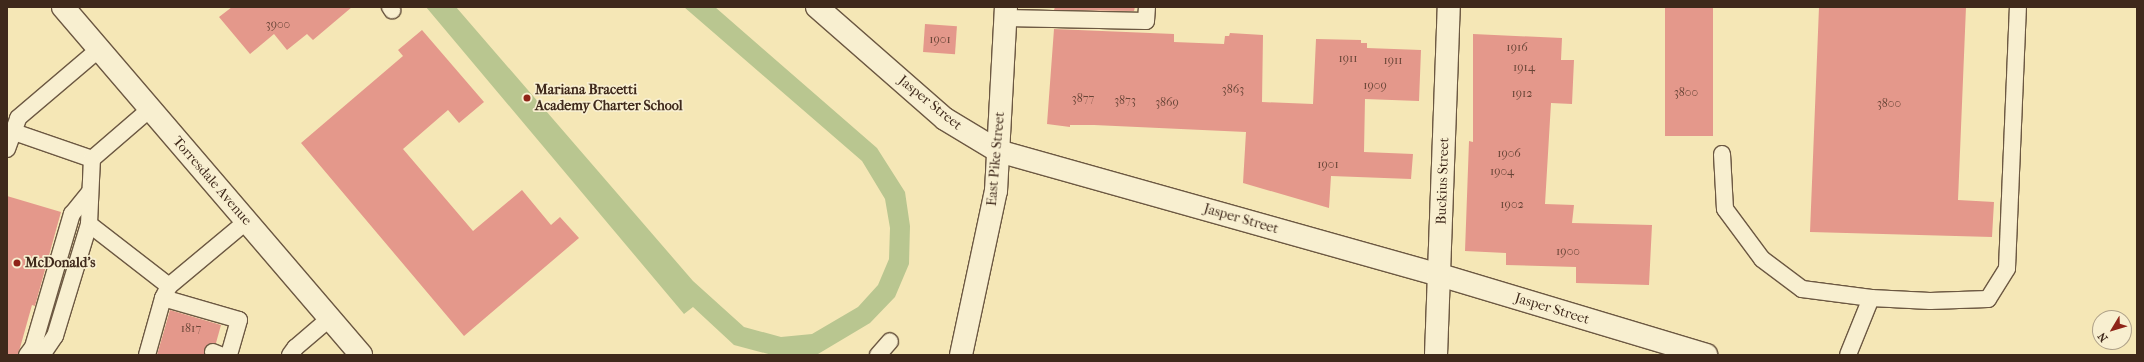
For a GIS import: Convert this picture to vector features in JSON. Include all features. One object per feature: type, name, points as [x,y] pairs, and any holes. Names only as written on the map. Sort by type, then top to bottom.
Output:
[{"type":"street","name":"Torresdale Avenue","points":[[62,7],[361,355]]},
{"type":"street","name":"Jasper Street","points":[[817,7],[837,15],[945,119],[998,151],[1440,275],[1706,355]]},
{"type":"street","name":"Buckius Street","points":[[1436,355],[1449,7]]},
{"type":"street","name":"East Pike Street","points":[[961,355],[996,191],[1006,12]]},
{"type":"lane","points":[[1006,12],[1146,21],[1147,7]]},
{"type":"lane","points":[[1722,154],[1725,210],[1762,260],[1802,289],[1871,298],[1930,301],[1988,299],[2007,268],[2018,7]]},
{"type":"lane","points":[[7,149],[18,118],[99,49]]},
{"type":"lane","points":[[42,355],[55,336],[89,224],[88,193],[92,159],[150,109]]},
{"type":"lane","points":[[14,132],[92,159]]},
{"type":"lane","points":[[27,355],[33,346],[72,214],[88,193]]},
{"type":"lane","points":[[147,355],[156,336],[166,292],[247,221]]},
{"type":"lane","points":[[89,224],[166,292],[239,320],[229,355]]},
{"type":"lane","points":[[1848,355],[1871,298]]},
{"type":"lane","points":[[290,355],[295,348],[330,318]]},
{"type":"lane","points":[[878,355],[890,341]]},
{"type":"green space","points":[[426,7],[456,7],[693,281],[744,327],[781,337],[812,334],[858,307],[878,285],[889,259],[890,228],[885,199],[862,161],[684,7],[715,7],[877,148],[905,192],[910,226],[909,264],[895,297],[870,323],[818,354],[772,355],[734,345],[693,307],[684,314]]},
{"type":"building","points":[[232,7],[352,7],[313,40],[307,34],[287,50],[274,34],[250,54],[219,17]]},
{"type":"building","points":[[1055,7],[1135,7],[1134,11],[1054,10]]},
{"type":"building","points":[[1665,7],[1713,7],[1713,136],[1665,136]]},
{"type":"building","points":[[1819,7],[1966,7],[1958,200],[1994,202],[1992,237],[1810,232]]},
{"type":"building","points":[[925,24],[957,26],[955,54],[923,52]]},
{"type":"building","points":[[1054,29],[1174,34],[1174,42],[1224,44],[1225,36],[1229,36],[1230,33],[1263,35],[1262,102],[1313,104],[1316,39],[1361,40],[1361,43],[1367,43],[1367,48],[1421,50],[1419,101],[1365,99],[1364,152],[1413,154],[1411,179],[1331,176],[1329,208],[1243,183],[1246,132],[1094,125],[1070,125],[1070,127],[1047,124]]},
{"type":"building","points":[[422,30],[484,102],[459,123],[448,110],[403,149],[473,231],[522,190],[551,225],[560,217],[579,238],[464,336],[301,143],[403,56],[398,50]]},
{"type":"building","points":[[1473,34],[1562,38],[1561,60],[1574,60],[1572,104],[1551,103],[1545,204],[1574,205],[1572,223],[1652,225],[1649,285],[1576,283],[1576,267],[1506,265],[1506,253],[1465,251],[1469,141],[1473,142]]},
{"type":"building","points":[[7,196],[61,212],[35,306],[32,305],[18,355],[7,355]]},
{"type":"building","points":[[170,310],[221,325],[216,343],[207,345],[204,355],[157,355]]},
{"type":"place","name":"Mariana Bracetti Academy Charter School","points":[[527,98]]},
{"type":"place","name":"McDonald's","points":[[17,263]]}]
